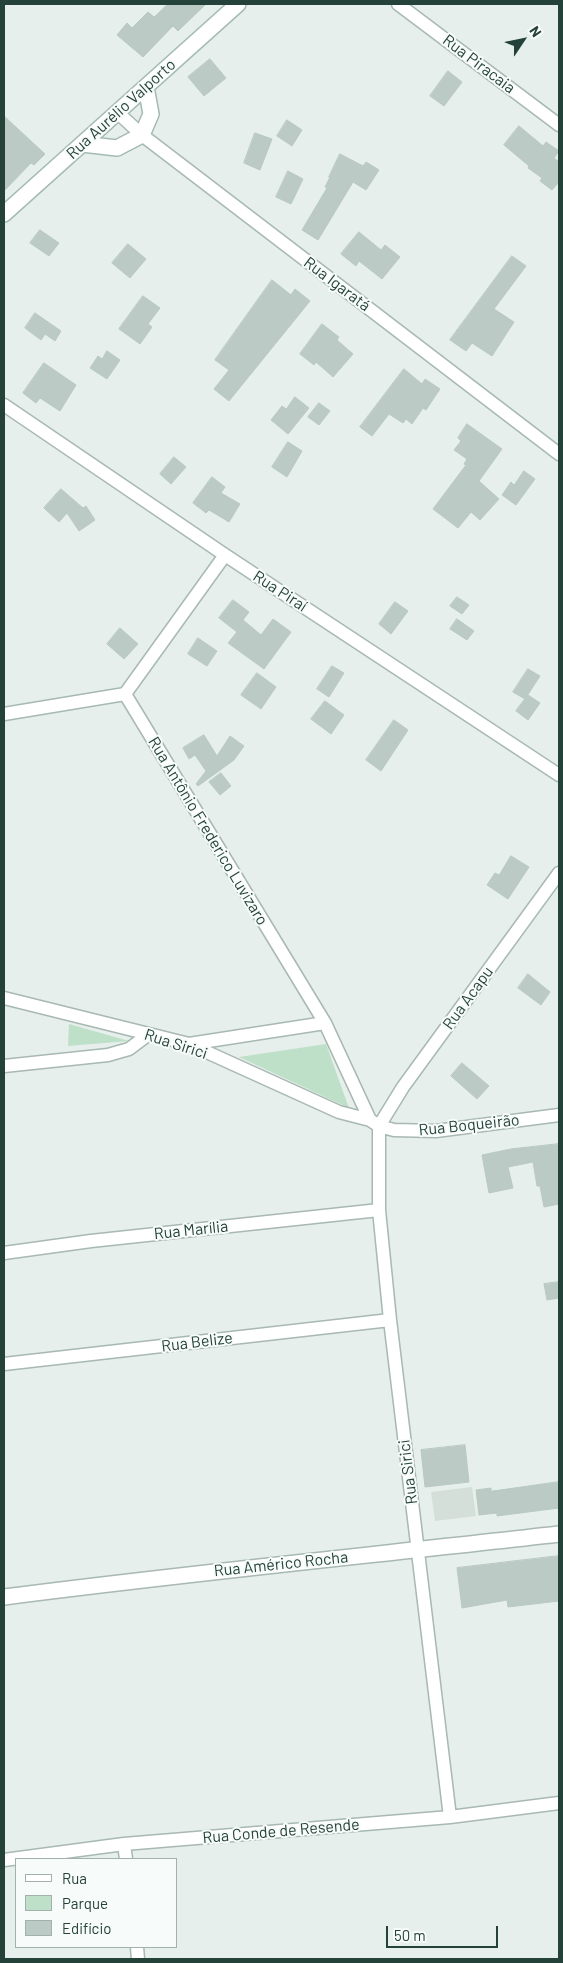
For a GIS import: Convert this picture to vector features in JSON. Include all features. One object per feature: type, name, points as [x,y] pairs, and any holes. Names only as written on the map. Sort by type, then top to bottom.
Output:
[{"type":"street","name":"Rua Aurélio Valporto","points":[[4,214],[238,4]]},
{"type":"street","name":"Rua Piracaia","points":[[398,4],[559,125]]},
{"type":"street","points":[[82,144],[117,148],[142,136],[151,114],[146,87]]},
{"type":"street","name":"Rua Igaratá","points":[[117,112],[142,136],[559,454]]},
{"type":"street","name":"Rua Piraí","points":[[4,405],[225,555],[559,775]]},
{"type":"street","points":[[4,714],[125,694],[225,555]]},
{"type":"street","name":"Rua Antônio Frederico Luvizaro","points":[[125,694],[325,1023],[375,1123]]},
{"type":"street","name":"Rua Acapu","points":[[375,1123],[559,873]]},
{"type":"street","name":"Rua Sirici","points":[[4,998],[189,1044],[339,1112],[375,1123],[379,1210],[390,1320],[450,1818]]},
{"type":"street","points":[[189,1044],[325,1023]]},
{"type":"street","points":[[4,1066],[108,1055],[129,1049],[149,1034]]},
{"type":"street","name":"Rua Boqueirão","points":[[375,1123],[412,1131],[436,1131],[559,1115]]},
{"type":"street","name":"Rua Marília","points":[[4,1253],[92,1241],[379,1210]]},
{"type":"street","name":"Rua Belize","points":[[4,1364],[390,1320]]},
{"type":"street","name":"Rua Américo Rocha","points":[[4,1597],[316,1560],[559,1534]]},
{"type":"street","name":"Rua Conde de Resende","points":[[19,1858],[124,1844],[450,1818],[559,1803]]},
{"type":"street","points":[[124,1844],[126,1858]]},
{"type":"shaded area","points":[[472,1487],[476,1516],[435,1521],[431,1492]]},
{"type":"green space","points":[[69,1024],[129,1041],[68,1046]]},
{"type":"green space","points":[[326,1044],[349,1108],[239,1057]]},
{"type":"building","points":[[168,4],[206,4],[178,31],[173,26],[143,57],[117,35],[127,23],[132,28],[148,12],[154,17]]},
{"type":"building","points":[[210,59],[226,78],[204,96],[188,77]]},
{"type":"building","points":[[448,71],[462,82],[444,106],[430,96]]},
{"type":"building","points":[[4,116],[45,154],[34,165],[31,163],[4,191]]},
{"type":"building","points":[[287,120],[302,130],[292,146],[277,136]]},
{"type":"building","points":[[519,126],[543,146],[546,142],[559,151],[554,158],[559,162],[559,182],[552,190],[540,181],[542,178],[528,168],[529,166],[504,145]]},
{"type":"building","points":[[255,133],[272,139],[260,170],[244,163]]},
{"type":"building","points":[[340,154],[363,166],[366,162],[379,170],[366,190],[353,182],[318,240],[302,230],[327,188],[325,187]]},
{"type":"building","points":[[288,171],[303,179],[291,204],[276,197]]},
{"type":"building","points":[[40,230],[59,243],[49,256],[30,243]]},
{"type":"building","points":[[359,232],[381,250],[385,245],[400,257],[382,279],[359,261],[356,266],[341,254]]},
{"type":"building","points":[[128,244],[146,259],[130,278],[112,263]]},
{"type":"building","points":[[512,256],[526,266],[494,309],[514,322],[492,356],[472,343],[466,351],[450,340]]},
{"type":"building","points":[[272,280],[291,295],[295,289],[310,301],[229,401],[214,389],[229,370],[215,360]]},
{"type":"building","points":[[143,296],[160,308],[148,324],[152,327],[140,344],[119,329]]},
{"type":"building","points":[[35,313],[61,331],[55,341],[45,334],[41,340],[25,328]]},
{"type":"building","points":[[322,324],[339,337],[337,340],[353,354],[333,377],[316,362],[314,365],[300,354]]},
{"type":"building","points":[[107,351],[120,360],[107,379],[90,368],[98,356],[102,359]]},
{"type":"building","points":[[44,363],[76,385],[60,411],[40,398],[36,403],[23,393]]},
{"type":"building","points":[[404,369],[422,384],[425,379],[440,389],[426,410],[423,408],[412,424],[406,419],[403,423],[389,414],[372,436],[360,427]]},
{"type":"building","points":[[295,397],[309,408],[288,434],[271,420],[282,406],[286,409]]},
{"type":"building","points":[[319,403],[330,411],[319,425],[308,417]]},
{"type":"building","points":[[467,424],[502,449],[479,481],[499,499],[480,520],[471,512],[458,528],[433,509],[466,465],[464,464],[467,459],[454,450],[461,441],[458,438]]},
{"type":"building","points":[[288,442],[302,451],[287,477],[272,467]]},
{"type":"building","points":[[174,457],[186,467],[171,484],[160,474]]},
{"type":"building","points":[[524,471],[535,479],[516,505],[502,495],[511,482],[514,485]]},
{"type":"building","points":[[212,477],[225,487],[221,493],[240,504],[229,522],[209,510],[206,513],[193,503]]},
{"type":"building","points":[[61,489],[83,508],[86,506],[95,520],[79,531],[67,513],[59,522],[44,508]]},
{"type":"building","points":[[457,597],[469,605],[462,614],[450,606]]},
{"type":"building","points":[[233,600],[249,612],[243,620],[261,635],[273,619],[291,632],[264,669],[228,643],[237,632],[219,618]]},
{"type":"building","points":[[395,602],[408,611],[391,634],[379,624]]},
{"type":"building","points":[[457,619],[474,631],[467,640],[450,629]]},
{"type":"building","points":[[120,628],[138,644],[124,659],[107,644]]},
{"type":"building","points":[[198,638],[217,651],[207,666],[188,654]]},
{"type":"building","points":[[332,666],[344,673],[329,697],[317,689]]},
{"type":"building","points":[[528,669],[540,676],[525,699],[513,692]]},
{"type":"building","points":[[257,673],[276,687],[261,709],[241,695]]},
{"type":"building","points":[[528,695],[540,703],[528,720],[516,711]]},
{"type":"building","points":[[325,701],[344,715],[331,734],[311,719]]},
{"type":"building","points":[[394,720],[408,730],[381,771],[366,760]]},
{"type":"building","points":[[204,735],[217,756],[230,736],[244,746],[234,760],[198,786],[196,784],[206,771],[195,755],[189,759],[183,748]]},
{"type":"building","points":[[221,773],[231,786],[220,795],[209,782]]},
{"type":"building","points":[[511,856],[529,867],[508,899],[487,885],[495,873],[499,875]]},
{"type":"building","points":[[528,974],[550,992],[541,1005],[518,988]]},
{"type":"building","points":[[462,1063],[489,1086],[477,1099],[451,1076]]},
{"type":"building","points":[[559,1144],[559,1204],[544,1207],[540,1186],[537,1186],[533,1162],[508,1167],[513,1188],[489,1193],[482,1155],[511,1149]]},
{"type":"building","points":[[559,1282],[559,1298],[547,1300],[544,1284]]},
{"type":"building","points":[[465,1445],[469,1482],[425,1487],[421,1450]]},
{"type":"building","points":[[559,1482],[559,1508],[497,1516],[497,1513],[479,1515],[476,1490],[491,1488],[491,1491]]},
{"type":"building","points":[[559,1556],[559,1601],[508,1607],[507,1600],[462,1608],[457,1568]]}]
